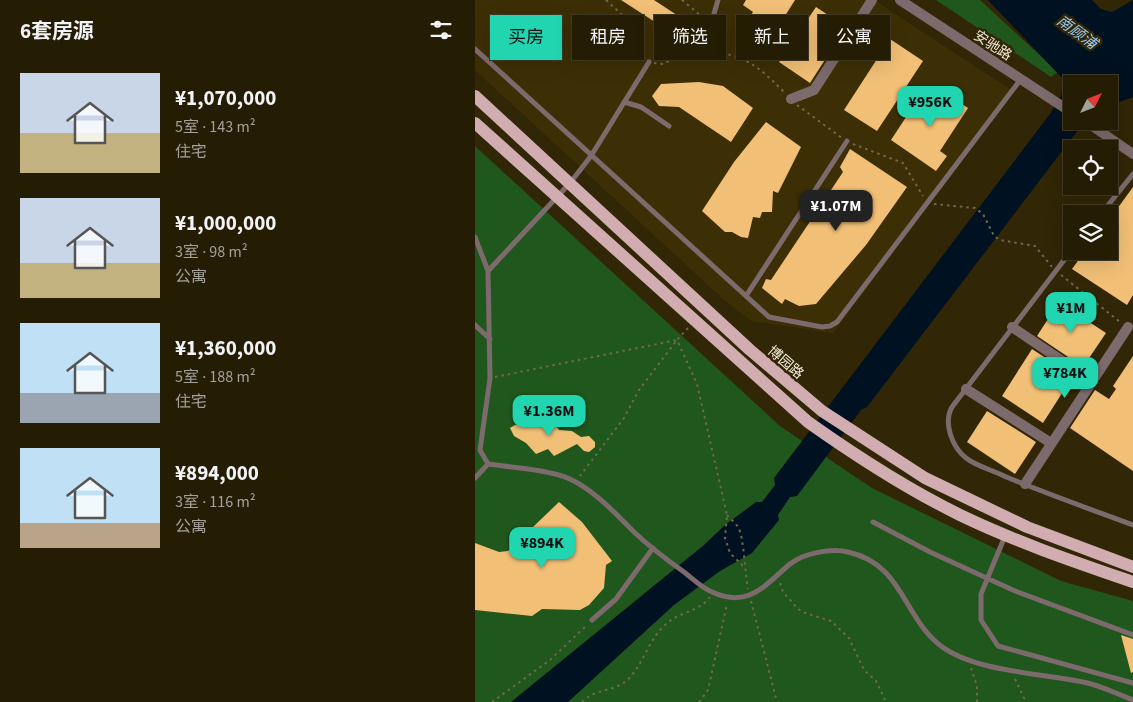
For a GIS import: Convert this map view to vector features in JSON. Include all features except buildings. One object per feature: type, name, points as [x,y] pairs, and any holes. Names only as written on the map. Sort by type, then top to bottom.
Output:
[{"type":"main road","name":"博园路","points":[[475,96],[750,350],[822,411],[925,478],[994,513],[1130,564]]},
{"type":"main road","points":[[475,123],[808,422],[840,445],[959,515],[1005,535],[1133,582]]},
{"type":"street","points":[[791,99],[814,90],[873,0]]},
{"type":"street","name":"安驰路","points":[[900,0],[1063,107]]},
{"type":"street","points":[[1099,130],[1133,154]]},
{"type":"street","points":[[1025,484],[1130,323]]},
{"type":"street","points":[[1012,327],[1092,381]]},
{"type":"street","points":[[966,389],[1051,443]]},
{"type":"lane","points":[[714,15],[718,0]]},
{"type":"lane","points":[[475,49],[773,319],[830,326],[837,322],[1021,79]]},
{"type":"lane","points":[[488,271],[558,197],[591,156],[649,62]]},
{"type":"lane","points":[[625,102],[641,107],[669,126]]},
{"type":"lane","points":[[746,296],[847,141]]},
{"type":"lane","points":[[1108,205],[1133,174]]},
{"type":"lane","points":[[475,237],[488,271],[490,378],[480,450],[488,464]]},
{"type":"lane","points":[[1064,260],[947,415],[950,433],[961,453],[970,461],[1133,525]]},
{"type":"lane","points":[[475,324],[490,339]]},
{"type":"lane","points":[[488,464],[551,474],[576,482],[614,511],[653,548],[711,592],[726,597],[742,598],[750,596],[777,577],[792,562],[818,552],[847,552],[869,559],[889,573],[922,625],[941,646],[966,660],[1012,670],[1086,682],[1133,700]]},
{"type":"lane","points":[[475,478],[488,464]]},
{"type":"lane","points":[[873,522],[930,552],[987,578],[1133,635]]},
{"type":"lane","points":[[1005,535],[981,594],[981,620],[998,646],[1133,683]]},
{"type":"lane","points":[[592,620],[616,599],[653,548]]},
{"type":"path","points":[[606,0],[633,25],[649,62],[663,64],[671,60]]},
{"type":"path","points":[[927,202],[953,207],[975,208],[983,214],[994,236],[1000,240],[1035,246],[1055,271],[1108,315],[1130,323]]},
{"type":"path","points":[[576,482],[624,418],[639,390],[694,320]]},
{"type":"path","points":[[490,378],[677,340]]},
{"type":"path","points":[[677,340],[697,384],[727,515],[725,538],[730,553],[744,567]]},
{"type":"path","points":[[727,515],[739,527],[743,542],[744,567],[750,596],[777,702]]},
{"type":"path","points":[[777,577],[783,592],[799,609],[805,613],[831,621],[849,638],[863,670],[876,681],[886,702]]},
{"type":"path","points":[[582,702],[592,693],[620,685],[627,680],[652,639],[667,623],[703,605],[711,592]]},
{"type":"path","points":[[699,702],[708,690],[727,608],[726,597]]},
{"type":"path","points":[[492,702],[549,660],[592,620]]},
{"type":"path","points":[[966,660],[974,672],[977,702]]},
{"type":"path","points":[[1012,670],[1016,684],[1026,702]]},
{"type":"shaded area","points":[[475,0],[874,0],[1014,92],[833,333],[751,321],[723,299],[475,70]]},
{"type":"green space","points":[[936,0],[980,0],[1058,72],[1051,77]]},
{"type":"green space","points":[[475,146],[780,426],[872,488],[1061,581],[1133,601],[1133,702],[475,702]]},
{"type":"water","name":"南顾浦","points":[[988,0],[1092,0],[1101,9],[1112,12],[1133,0],[1133,97],[1118,103],[1118,75],[1063,75],[1063,79]]},
{"type":"water","points":[[1063,85],[1063,130],[1078,130],[1071,140],[1063,140],[1063,150],[867,407],[861,410],[797,496],[790,497],[778,515],[779,520],[752,553],[720,571],[674,605],[568,702],[511,702],[704,545],[725,525],[756,502],[762,502],[775,485],[774,478],[1050,114],[1061,96]]}]
